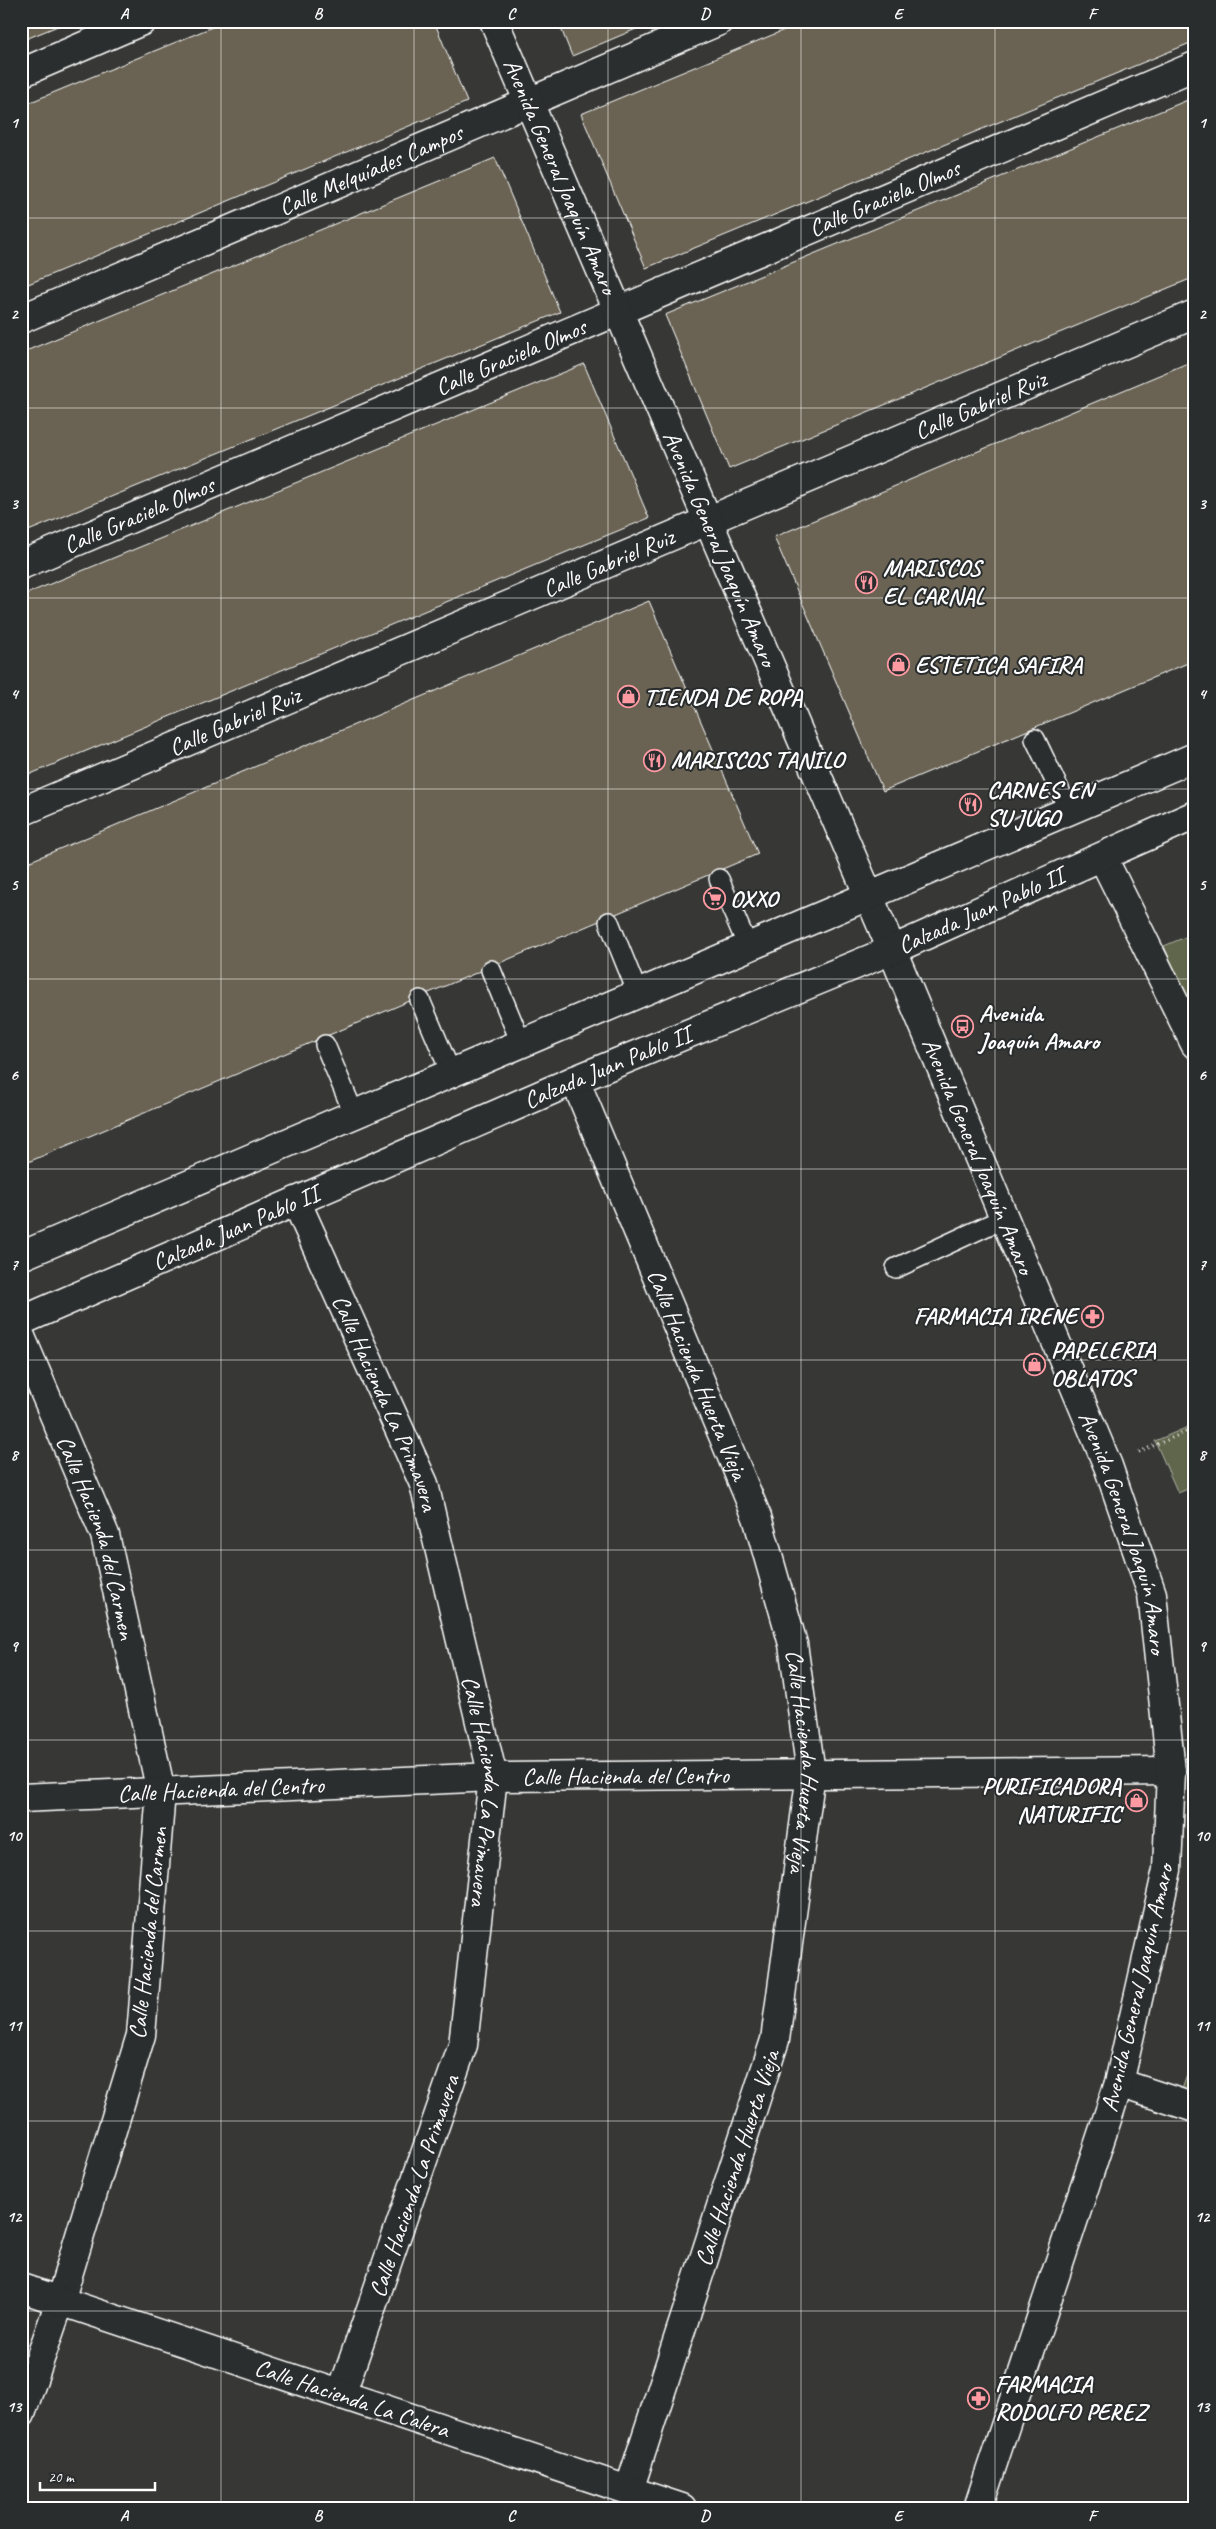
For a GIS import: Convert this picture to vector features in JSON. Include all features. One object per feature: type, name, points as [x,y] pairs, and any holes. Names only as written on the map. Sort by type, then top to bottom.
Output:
[{"type":"street","points":[[21,73],[142,21]]},
{"type":"street","name":"Avenida General Joaquín Amaro","points":[[494,21],[892,950],[1108,1466],[1152,1594],[1171,1771],[1167,1870],[1119,2083],[978,2508]]},
{"type":"street","name":"Calle Melquíades Campos","points":[[21,319],[719,21]]},
{"type":"street","name":"Calle Graciela Olmos","points":[[21,565],[1195,66]]},
{"type":"street","name":"Calle Gabriel Ruiz","points":[[21,812],[1195,314]]},
{"type":"street","points":[[21,1256],[1195,757]]},
{"type":"street","name":"Calzada Juan Pablo II","points":[[21,1321],[576,1080],[892,950],[1103,858],[1195,815]]},
{"type":"street","points":[[1103,858],[1195,1044]]},
{"type":"street","name":"Calle Hacienda Huerta Vieja","points":[[576,1080],[757,1517],[793,1644],[810,1772],[775,2040],[629,2490]]},
{"type":"street","name":"Calle Hacienda La Primavera","points":[[296,1201],[424,1484],[493,1777],[463,2045],[341,2394]]},
{"type":"street","name":"Calle Hacienda del Carmen","points":[[21,1336],[105,1535],[161,1792],[141,2035],[60,2301],[21,2414]]},
{"type":"street","name":"Calle Hacienda del Centro","points":[[21,1798],[493,1777],[810,1772],[1171,1771]]},
{"type":"street","points":[[1119,2083],[1195,2108]]},
{"type":"street","name":"Calle Hacienda La Calera","points":[[21,2288],[682,2508]]},
{"type":"lane","points":[[1035,739],[1069,810]]},
{"type":"lane","points":[[719,878],[748,947]]},
{"type":"lane","points":[[609,922],[638,994]]},
{"type":"lane","points":[[491,970],[521,1043]]},
{"type":"lane","points":[[420,1000],[451,1073]]},
{"type":"lane","points":[[326,1045],[354,1114]]},
{"type":"lane","points":[[896,1268],[1004,1218]]},
{"type":"path","points":[[1108,1466],[1195,1428]]},
{"type":"green space","points":[[1195,933],[1195,1017],[1164,946]]},
{"type":"green space","points":[[1195,1424],[1195,1486],[1178,1493],[1155,1441]]},
{"type":"green space","points":[[1195,2053],[1195,2112],[1176,2106]]},
{"type":"building","points":[[21,21],[70,21],[21,41]]},
{"type":"building","points":[[227,21],[434,21],[467,102],[21,287],[21,106]]},
{"type":"building","points":[[558,21],[655,21],[572,56]]},
{"type":"building","points":[[806,21],[1195,21],[1195,41],[646,268],[581,114]]},
{"type":"building","points":[[1195,97],[1195,277],[729,469],[665,315]]},
{"type":"building","points":[[495,158],[560,312],[21,534],[21,353]]},
{"type":"building","points":[[1195,360],[1195,660],[883,791],[774,537]]},
{"type":"building","points":[[584,364],[649,518],[21,778],[21,596]]},
{"type":"building","points":[[649,601],[758,854],[21,1165],[21,865]]},
{"type":"place","name":"MARISCOS EL CARNAL","points":[[867,582]]},
{"type":"place","name":"ESTETICA SAFIRA","points":[[899,665]]},
{"type":"place","name":"TIENDA DE ROPA","points":[[628,697]]},
{"type":"place","name":"MARISCOS TANILO","points":[[655,760]]},
{"type":"place","name":"CARNES EN SU JUGO","points":[[971,804]]},
{"type":"place","name":"OXXO","points":[[714,899]]},
{"type":"place","name":"Avenida Joaquín Amaro","points":[[963,1027]]},
{"type":"place","name":"FARMACIA IRENE","points":[[1093,1316]]},
{"type":"place","name":"PAPELERIA OBLATOS","points":[[1035,1364]]},
{"type":"place","name":"PURIFICADORA NATURIFIC","points":[[1137,1800]]},
{"type":"place","name":"FARMACIA RODOLFO PEREZ","points":[[979,2398]]}]
